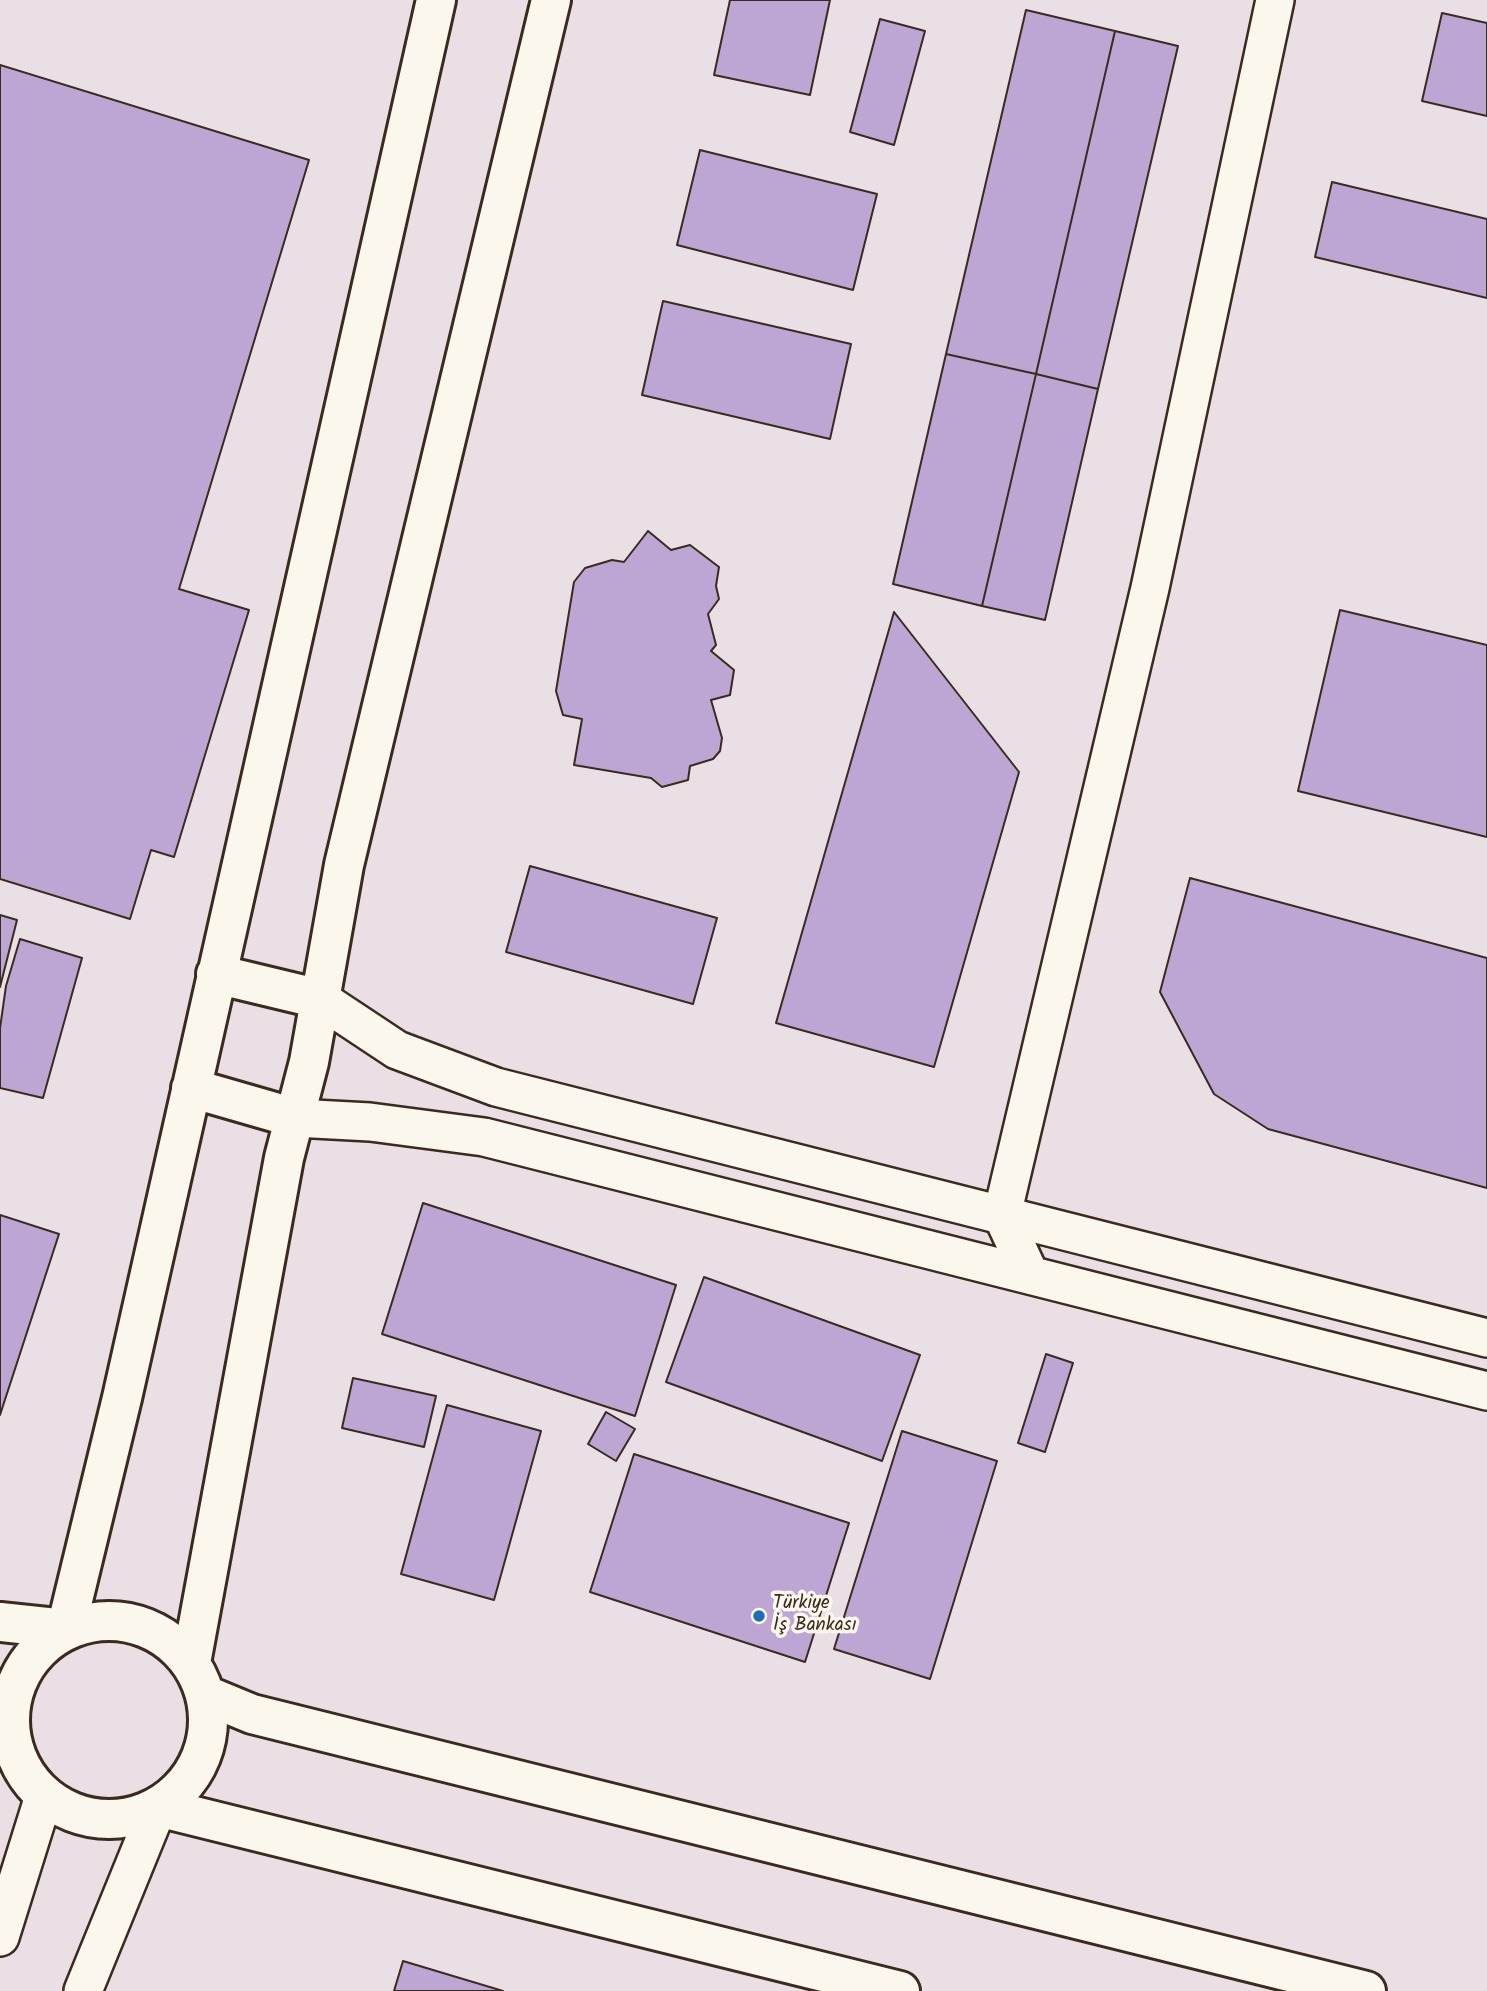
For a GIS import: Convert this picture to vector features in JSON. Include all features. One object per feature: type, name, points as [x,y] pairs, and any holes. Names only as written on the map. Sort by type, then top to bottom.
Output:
[{"type":"street","points":[[436,0],[122,1398],[66,1629],[29,1659],[13,1690],[9,1734],[10,1764],[44,1796],[81,1816],[126,1819],[158,1807],[187,1782],[206,1744],[198,1679],[231,1439],[295,1118],[309,1062],[344,865],[551,0]]},
{"type":"street","points":[[1030,1275],[1002,1215],[1150,587],[1275,0]]},
{"type":"street","points":[[216,974],[320,999],[397,1050],[496,1087],[1473,1334],[1444,1380]]},
{"type":"street","points":[[191,1088],[295,1118],[370,1122],[484,1137],[1487,1391]]},
{"type":"street","points":[[0,1622],[66,1629],[97,1620],[131,1622],[176,1646],[198,1679],[251,1714],[1366,1991]]},
{"type":"street","points":[[0,1937],[44,1796]]},
{"type":"street","points":[[83,1991],[158,1807]]},
{"type":"street","points":[[158,1807],[900,1991]]},
{"type":"shaded area","points":[[0,0],[1487,0],[1487,1991],[0,1991]]},
{"type":"building","points":[[730,0],[830,0],[810,95],[714,75]]},
{"type":"building","points":[[1026,10],[1115,31],[1036,374],[946,354]]},
{"type":"building","points":[[1442,13],[1487,23],[1487,116],[1422,101]]},
{"type":"building","points":[[880,19],[925,31],[894,145],[850,132]]},
{"type":"building","points":[[1115,31],[1178,46],[1098,389],[1036,374]]},
{"type":"building","points":[[0,65],[309,160],[179,589],[249,610],[174,857],[151,850],[130,919],[0,879]]},
{"type":"building","points":[[700,150],[877,194],[853,290],[677,245]]},
{"type":"building","points":[[1332,182],[1487,219],[1487,298],[1315,257]]},
{"type":"building","points":[[663,301],[851,344],[830,439],[642,395]]},
{"type":"building","points":[[946,354],[1036,374],[982,606],[893,584]]},
{"type":"building","points":[[1036,374],[1098,389],[1045,620],[982,606]]},
{"type":"building","points":[[648,531],[671,550],[690,545],[719,567],[716,586],[719,599],[708,614],[716,645],[711,651],[734,670],[730,695],[711,700],[722,738],[720,751],[713,759],[690,766],[688,780],[662,787],[651,778],[574,765],[582,719],[563,715],[556,691],[574,582],[585,568],[612,560],[624,562]]},
{"type":"building","points":[[1340,610],[1487,645],[1487,837],[1298,791]]},
{"type":"building","points":[[894,612],[1019,772],[934,1067],[776,1023]]},
{"type":"building","points":[[530,866],[717,918],[693,1004],[506,952]]},
{"type":"building","points":[[1190,878],[1487,958],[1487,1188],[1268,1129],[1214,1094],[1160,992]]},
{"type":"building","points":[[0,915],[17,920],[0,987]]},
{"type":"building","points":[[20,939],[82,958],[43,1098],[0,1088],[0,1028],[6,986]]},
{"type":"building","points":[[423,1203],[676,1285],[635,1416],[382,1334]]},
{"type":"building","points":[[0,1215],[59,1234],[0,1415]]},
{"type":"building","points":[[704,1277],[920,1355],[882,1461],[666,1382]]},
{"type":"building","points":[[1046,1354],[1073,1363],[1045,1452],[1018,1443]]},
{"type":"building","points":[[353,1378],[436,1396],[424,1447],[342,1428]]},
{"type":"building","points":[[447,1405],[541,1431],[494,1600],[401,1574]]},
{"type":"building","points":[[606,1412],[635,1429],[616,1461],[588,1444]]},
{"type":"building","points":[[902,1431],[997,1461],[930,1679],[834,1649]]},
{"type":"building","points":[[634,1454],[849,1523],[805,1662],[590,1592]]},
{"type":"building","points":[[403,1961],[503,1991],[394,1991]]},
{"type":"place","name":"Türkiye İş Bankası","points":[[759,1616]]}]
